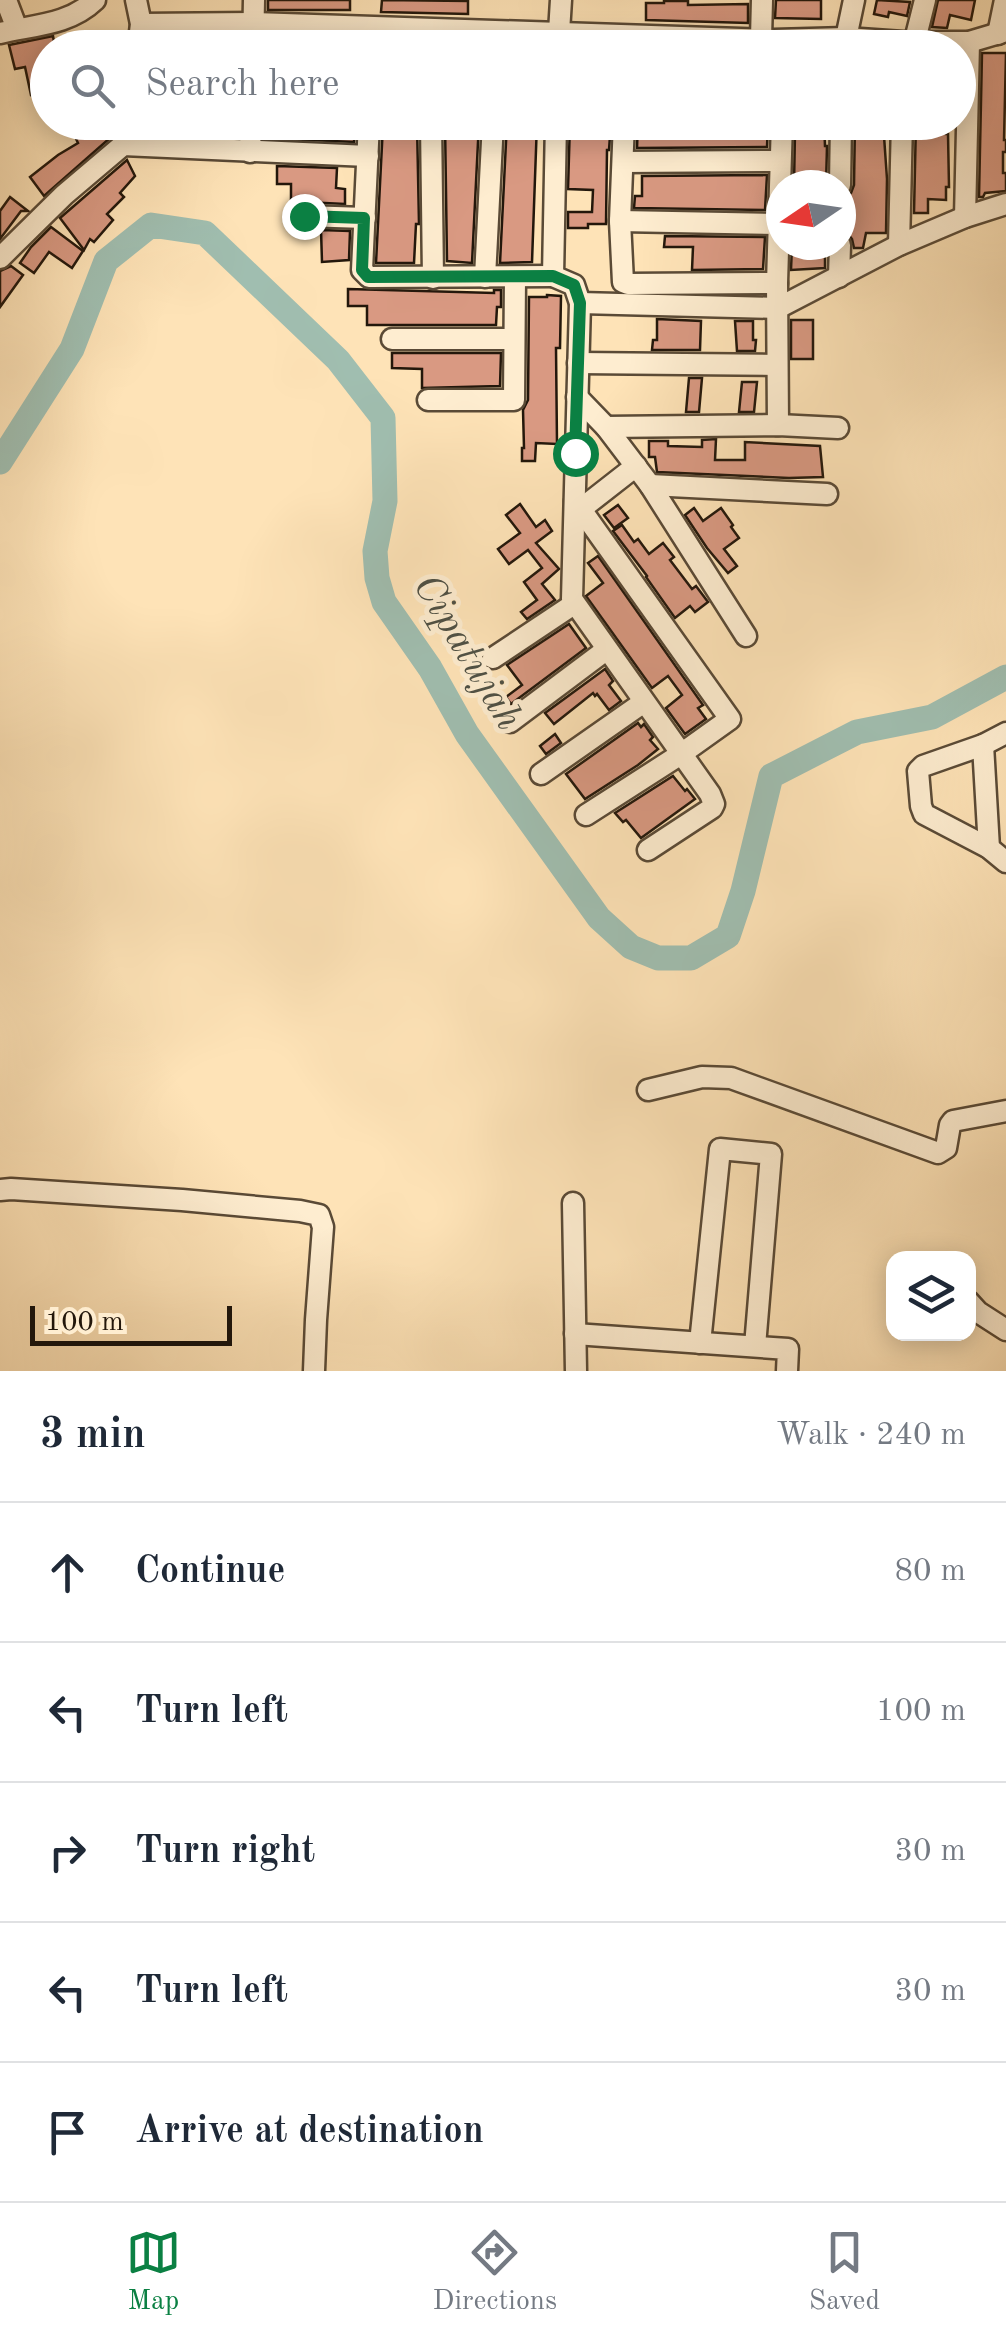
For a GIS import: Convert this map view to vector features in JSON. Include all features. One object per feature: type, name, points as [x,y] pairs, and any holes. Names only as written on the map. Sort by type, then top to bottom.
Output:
[{"type":"street","points":[[6,0],[8,31],[64,20],[94,0]]},
{"type":"street","points":[[136,0],[140,30]]},
{"type":"street","points":[[253,30],[254,0]]},
{"type":"street","points":[[559,30],[561,0]]},
{"type":"street","points":[[762,0],[768,30]]},
{"type":"street","points":[[848,30],[854,0]]},
{"type":"street","points":[[913,30],[926,0]]},
{"type":"street","points":[[976,40],[1002,33],[1005,0]]},
{"type":"street","points":[[141,24],[253,23],[308,30]]},
{"type":"street","points":[[0,258],[64,195],[123,145],[124,140]]},
{"type":"street","points":[[250,140],[250,152]]},
{"type":"street","points":[[368,140],[362,270],[368,277],[553,276],[574,285],[580,303],[578,505],[570,586],[574,604],[710,794],[713,806],[648,850]]},
{"type":"street","points":[[431,140],[432,278]]},
{"type":"street","points":[[485,276],[492,140]]},
{"type":"street","points":[[553,276],[556,140]]},
{"type":"street","points":[[624,140],[620,221],[622,277],[628,284],[778,283]]},
{"type":"street","points":[[780,170],[781,140]]},
{"type":"street","points":[[840,170],[841,140]]},
{"type":"street","points":[[899,245],[902,140]]},
{"type":"street","points":[[965,217],[967,140]]},
{"type":"street","points":[[123,145],[368,156]]},
{"type":"street","points":[[623,162],[780,161]]},
{"type":"street","points":[[580,303],[778,308],[899,245],[1006,204]]},
{"type":"street","points":[[304,216],[364,218]]},
{"type":"street","points":[[620,221],[766,224]]},
{"type":"street","points":[[778,260],[778,425]]},
{"type":"street","points":[[839,276],[840,260]]},
{"type":"street","points":[[428,400],[514,400],[515,278]]},
{"type":"street","points":[[392,339],[514,339]]},
{"type":"street","points":[[578,363],[777,365]]},
{"type":"street","points":[[577,396],[650,485],[746,636]]},
{"type":"street","points":[[606,428],[838,428]]},
{"type":"street","points":[[578,505],[636,466]]},
{"type":"street","points":[[650,485],[827,494]]},
{"type":"street","points":[[578,505],[730,719],[586,815]]},
{"type":"street","points":[[493,658],[574,604]]},
{"type":"street","points":[[510,722],[606,650]]},
{"type":"street","points":[[541,774],[644,702]]},
{"type":"street","points":[[1006,733],[983,746],[922,766],[918,776],[924,814],[989,848],[1006,862]]},
{"type":"street","points":[[983,746],[989,848]]},
{"type":"street","points":[[648,1090],[702,1076],[731,1078],[938,1153],[946,1148],[953,1121],[1006,1111]]},
{"type":"street","points":[[700,1342],[720,1149],[772,1154],[756,1346]]},
{"type":"street","points":[[0,1190],[182,1200],[319,1216],[322,1264],[314,1371]]},
{"type":"street","points":[[573,1203],[576,1371]]},
{"type":"street","points":[[976,1310],[1006,1330]]},
{"type":"street","points":[[575,1334],[788,1349],[786,1371]]},
{"type":"building","points":[[268,0],[350,0],[350,10],[268,10]]},
{"type":"building","points":[[382,0],[468,1],[468,14],[381,12]]},
{"type":"building","points":[[776,0],[821,0],[821,19],[775,18]]},
{"type":"building","points":[[877,0],[910,2],[907,16],[874,14]]},
{"type":"building","points":[[938,0],[975,0],[971,20],[950,15],[947,28],[932,27]]},
{"type":"building","points":[[688,1],[688,5],[748,4],[748,23],[646,20],[646,3]]},
{"type":"building","points":[[30,41],[30,90],[25,67],[15,69],[9,45]]},
{"type":"building","points":[[982,53],[1006,53],[1006,191],[979,197]]},
{"type":"building","points":[[77,140],[108,140],[44,196],[30,177],[78,143]]},
{"type":"building","points":[[382,140],[417,140],[419,224],[414,263],[376,263]]},
{"type":"building","points":[[445,140],[478,140],[472,263],[447,261]]},
{"type":"building","points":[[506,140],[536,140],[532,262],[500,263]]},
{"type":"building","points":[[569,140],[610,140],[606,224],[568,228],[568,212],[592,212],[593,190],[568,189]]},
{"type":"building","points":[[637,140],[767,140],[767,147],[637,148]]},
{"type":"building","points":[[795,140],[825,140],[826,170],[794,170]]},
{"type":"building","points":[[855,140],[884,140],[886,233],[866,233],[863,248],[856,248]]},
{"type":"building","points":[[916,140],[948,140],[946,200],[928,199],[928,213],[914,213]]},
{"type":"building","points":[[127,160],[135,176],[120,193],[124,197],[107,214],[113,220],[94,242],[90,239],[84,250],[60,218]]},
{"type":"building","points":[[277,166],[337,168],[336,188],[345,189],[345,204],[291,205],[291,184],[277,184]]},
{"type":"building","points":[[766,175],[765,210],[634,208],[635,196],[642,196],[642,176]]},
{"type":"building","points":[[10,197],[28,211],[21,211],[0,239],[0,211]]},
{"type":"building","points":[[51,227],[83,251],[72,268],[49,252],[34,273],[20,263]]},
{"type":"building","points":[[321,230],[350,231],[349,260],[322,262]]},
{"type":"building","points":[[665,236],[765,237],[763,269],[692,270],[693,247],[664,247]]},
{"type":"building","points":[[791,260],[825,260],[825,268],[791,270]]},
{"type":"building","points":[[11,266],[23,275],[0,307],[0,271]]},
{"type":"building","points":[[348,289],[494,293],[501,290],[501,307],[497,307],[496,325],[367,325],[367,306],[348,306]]},
{"type":"building","points":[[561,296],[560,348],[556,348],[557,444],[536,443],[535,461],[522,461],[523,410],[528,400],[529,297]]},
{"type":"building","points":[[657,319],[701,321],[700,350],[652,350],[653,340],[657,340]]},
{"type":"building","points":[[791,320],[813,320],[813,359],[791,359]]},
{"type":"building","points":[[735,321],[753,321],[755,351],[737,351]]},
{"type":"building","points":[[392,353],[501,353],[500,386],[422,388],[422,369],[392,368]]},
{"type":"building","points":[[689,378],[702,378],[699,412],[686,412]]},
{"type":"building","points":[[742,382],[757,382],[754,412],[739,412]]},
{"type":"building","points":[[716,439],[715,460],[745,460],[745,442],[820,446],[823,477],[657,472],[655,457],[649,457],[649,441],[702,447],[702,440]]},
{"type":"building","points":[[520,504],[536,527],[545,520],[552,531],[536,543],[559,569],[542,584],[555,600],[527,619],[521,612],[537,600],[524,582],[542,568],[528,550],[509,564],[498,549],[520,533],[506,515]]},
{"type":"building","points":[[618,505],[628,518],[614,528],[604,515]]},
{"type":"building","points":[[694,508],[703,521],[721,508],[733,525],[739,538],[724,549],[737,566],[728,573],[685,515]]},
{"type":"building","points":[[622,525],[649,554],[663,543],[674,557],[670,560],[692,589],[696,586],[708,602],[695,612],[690,606],[675,618],[613,531]]},
{"type":"building","points":[[598,556],[703,705],[698,708],[706,719],[685,734],[666,708],[682,695],[668,676],[652,688],[586,596],[603,583],[588,563]]},
{"type":"building","points":[[569,624],[586,648],[511,704],[506,697],[522,685],[507,665]]},
{"type":"building","points":[[605,669],[613,681],[609,685],[621,701],[609,710],[593,693],[554,724],[545,713]]},
{"type":"building","points":[[638,723],[641,727],[644,724],[658,749],[585,799],[566,774]]},
{"type":"building","points":[[555,734],[561,743],[546,754],[540,746]]},
{"type":"building","points":[[673,776],[695,799],[641,838],[615,813]]},
{"type":"waterway","name":"Cipatujah","points":[[0,462],[72,349],[106,261],[151,225],[205,233],[338,360],[383,418],[385,501],[375,551],[384,602],[430,668],[467,734],[599,918],[631,947],[658,958],[691,958],[728,936],[771,776],[857,732],[932,717],[1006,677]]},
{"type":"route","points":[[304,216],[364,218],[362,270],[368,277],[553,276],[574,285],[580,303],[575,453]]}]
